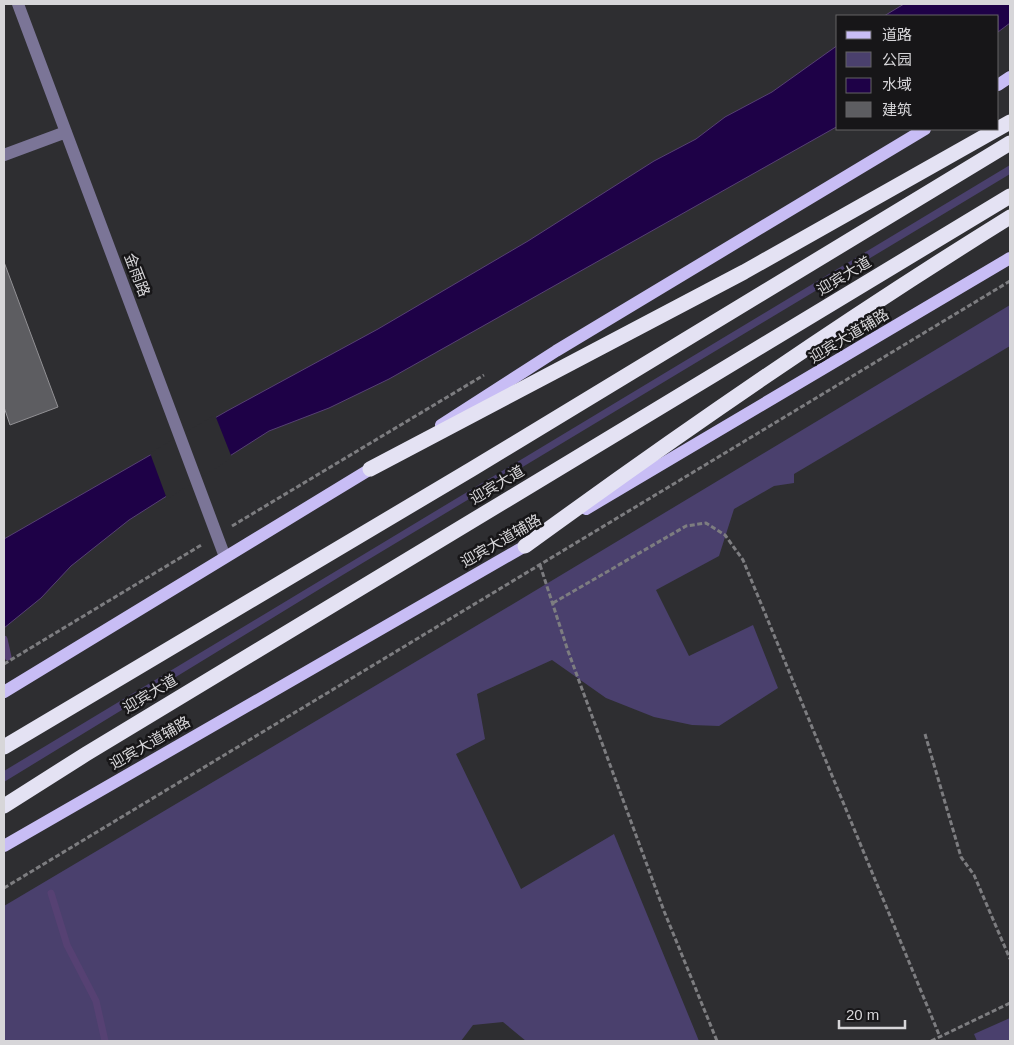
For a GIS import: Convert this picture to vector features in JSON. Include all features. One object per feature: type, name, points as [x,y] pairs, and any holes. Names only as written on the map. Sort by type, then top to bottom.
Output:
[{"type":"highway","points":[[999,128],[1010,122]]},
{"type":"highway","points":[[370,470],[735,277],[996,130]]},
{"type":"highway","name":"迎宾大道","points":[[4,747],[463,474],[1010,143]]},
{"type":"highway","name":"迎宾大道","points":[[4,806],[86,754],[1010,196]]},
{"type":"highway","points":[[525,546],[668,442],[900,285],[1010,217]]},
{"type":"main road","points":[[999,84],[1010,77]]},
{"type":"main road","points":[[4,692],[370,470],[556,351],[923,130]]},
{"type":"main road","name":"迎宾大道辅路","points":[[4,846],[525,546],[1010,258]]},
{"type":"street","name":"金雨路","points":[[18,4],[225,557]]},
{"type":"street","points":[[4,155],[66,132]]},
{"type":"path","points":[[4,888],[1010,281]]},
{"type":"path","points":[[4,664],[490,371]]},
{"type":"path","points":[[553,603],[686,526],[706,523],[725,535],[743,560],[940,1037]]},
{"type":"path","points":[[540,565],[568,651],[664,911],[717,1041]]},
{"type":"path","points":[[925,734],[961,858],[974,876],[1010,959]]},
{"type":"path","points":[[931,1041],[1010,1003]]},
{"type":"green space","points":[[1010,165],[1010,174],[341,576],[4,782],[4,771]]},
{"type":"green space","points":[[1010,305],[1010,346],[794,474],[794,483],[774,486],[734,509],[719,556],[656,590],[689,656],[753,625],[778,688],[719,726],[692,725],[654,717],[606,698],[552,660],[477,694],[485,739],[456,754],[521,889],[614,834],[699,1041],[526,1041],[503,1022],[473,1025],[461,1041],[4,1041],[4,906],[518,601]]},
{"type":"green space","points":[[1010,1018],[1010,1041],[977,1041],[974,1034]]},
{"type":"water","points":[[904,4],[1010,4],[1010,23],[999,31],[999,15],[886,15]]},
{"type":"water","points":[[836,46],[836,127],[389,379],[329,408],[269,431],[129,520],[71,566],[41,598],[4,628],[4,539],[227,411],[378,329],[528,241],[654,161],[696,139],[725,117],[772,92]]},
{"type":"pier","points":[[215,415],[232,458],[167,499],[150,453]]},
{"type":"building","points":[[4,262],[58,407],[10,425],[4,407]]},
{"type":"waterway","points":[[4,639],[8,657]]},
{"type":"waterway","points":[[51,893],[67,945],[96,1001],[105,1041]]}]
